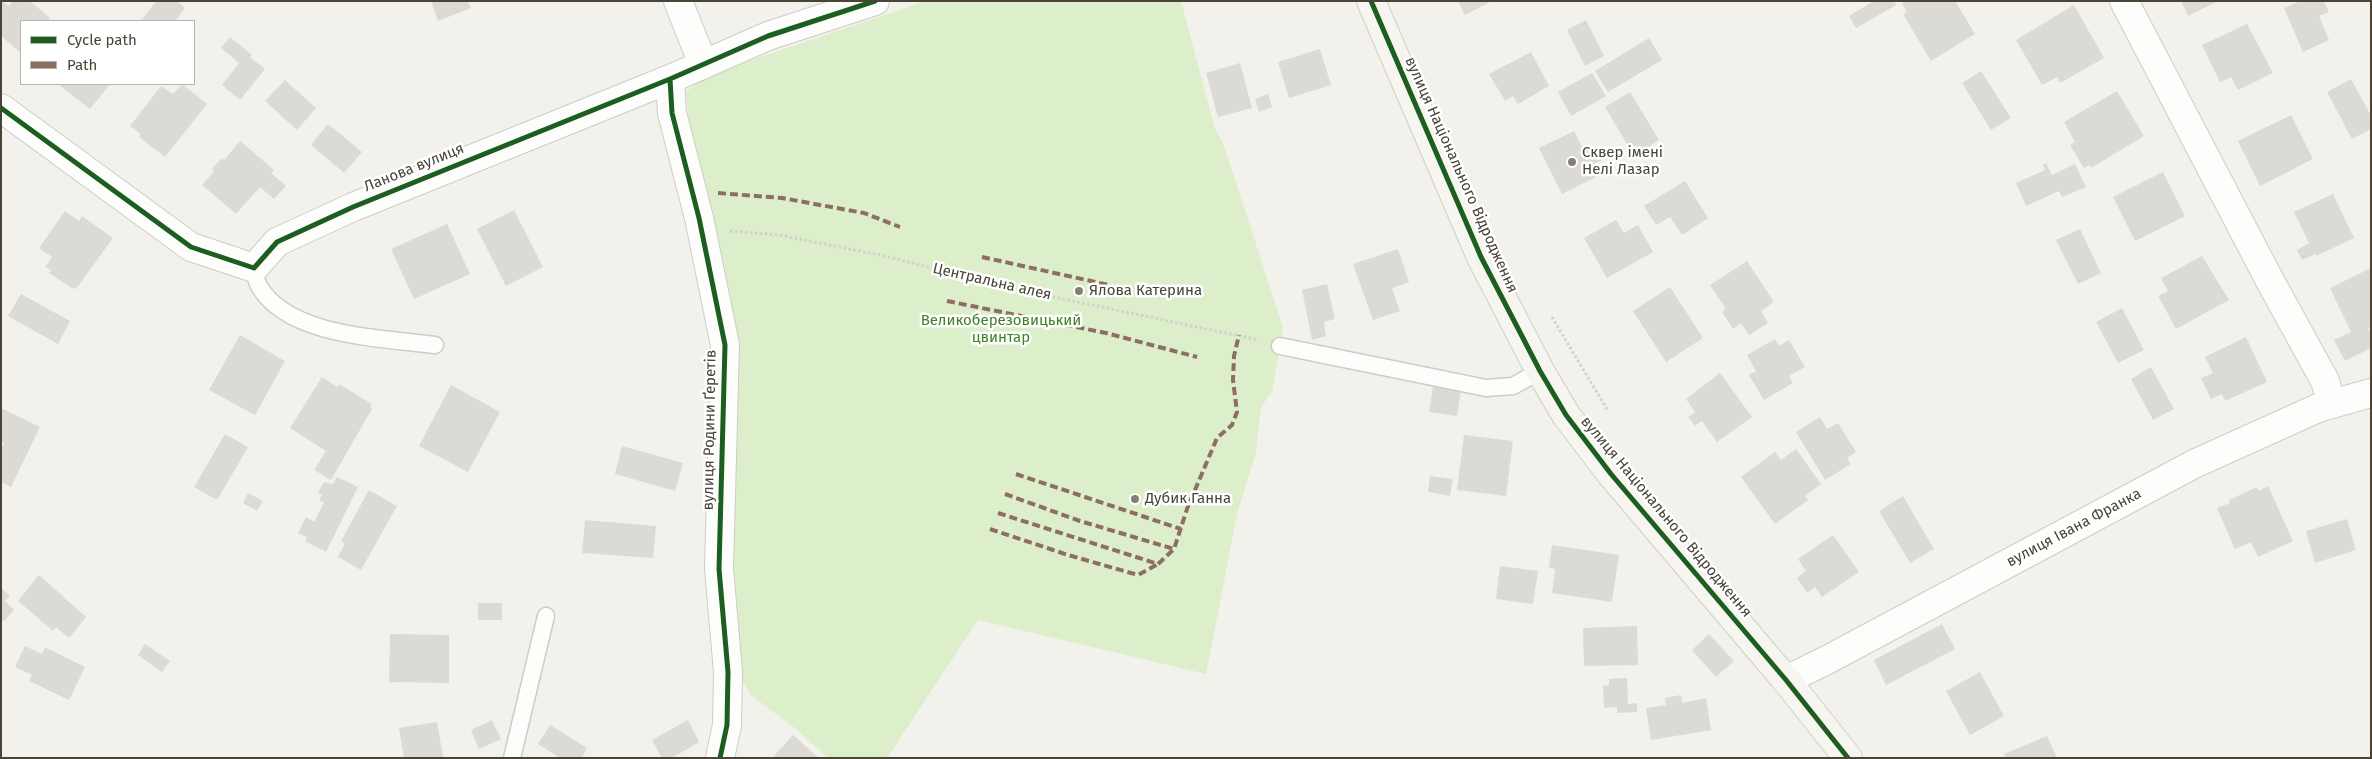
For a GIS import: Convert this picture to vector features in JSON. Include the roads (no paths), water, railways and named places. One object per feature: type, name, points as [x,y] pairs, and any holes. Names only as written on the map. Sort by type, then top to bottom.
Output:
[{"type":"street","points":[[678,1],[703,64]]},
{"type":"street","name":"Ланова вулиця","points":[[254,268],[277,242],[353,206],[670,79],[768,36],[875,1]]},
{"type":"street","name":"вулиця Національного Відродження","points":[[1371,1],[1481,257],[1540,371],[1566,415],[1611,474],[1786,680],[1848,758]]},
{"type":"street","points":[[2124,1],[2268,279],[2325,382],[2332,404]]},
{"type":"street","name":"вулиця Родини Ґеретів","points":[[670,79],[672,113],[702,232],[725,345],[719,569],[728,672],[727,725],[720,758]]},
{"type":"street","points":[[1,108],[191,247],[254,268]]},
{"type":"street","name":"вулиця Івана Франка","points":[[1786,680],[1827,660],[2194,464],[2318,408],[2371,393]]},
{"type":"lane","points":[[254,268],[259,286],[276,305],[295,320],[323,329],[435,345]]},
{"type":"lane","points":[[1280,346],[1486,388],[1512,386],[1540,371]]},
{"type":"lane","points":[[512,758],[546,616]]},
{"type":"place","name":"Сквер імені Нелі Лазар","points":[[1572,162]]},
{"type":"place","name":"Ялова Катерина","points":[[1079,291]]},
{"type":"place","name":"Дубик Ганна","points":[[1135,499]]},
{"type":"park label","name":"Великоберезовицький цвинтар","points":[[1001,330]]}]
